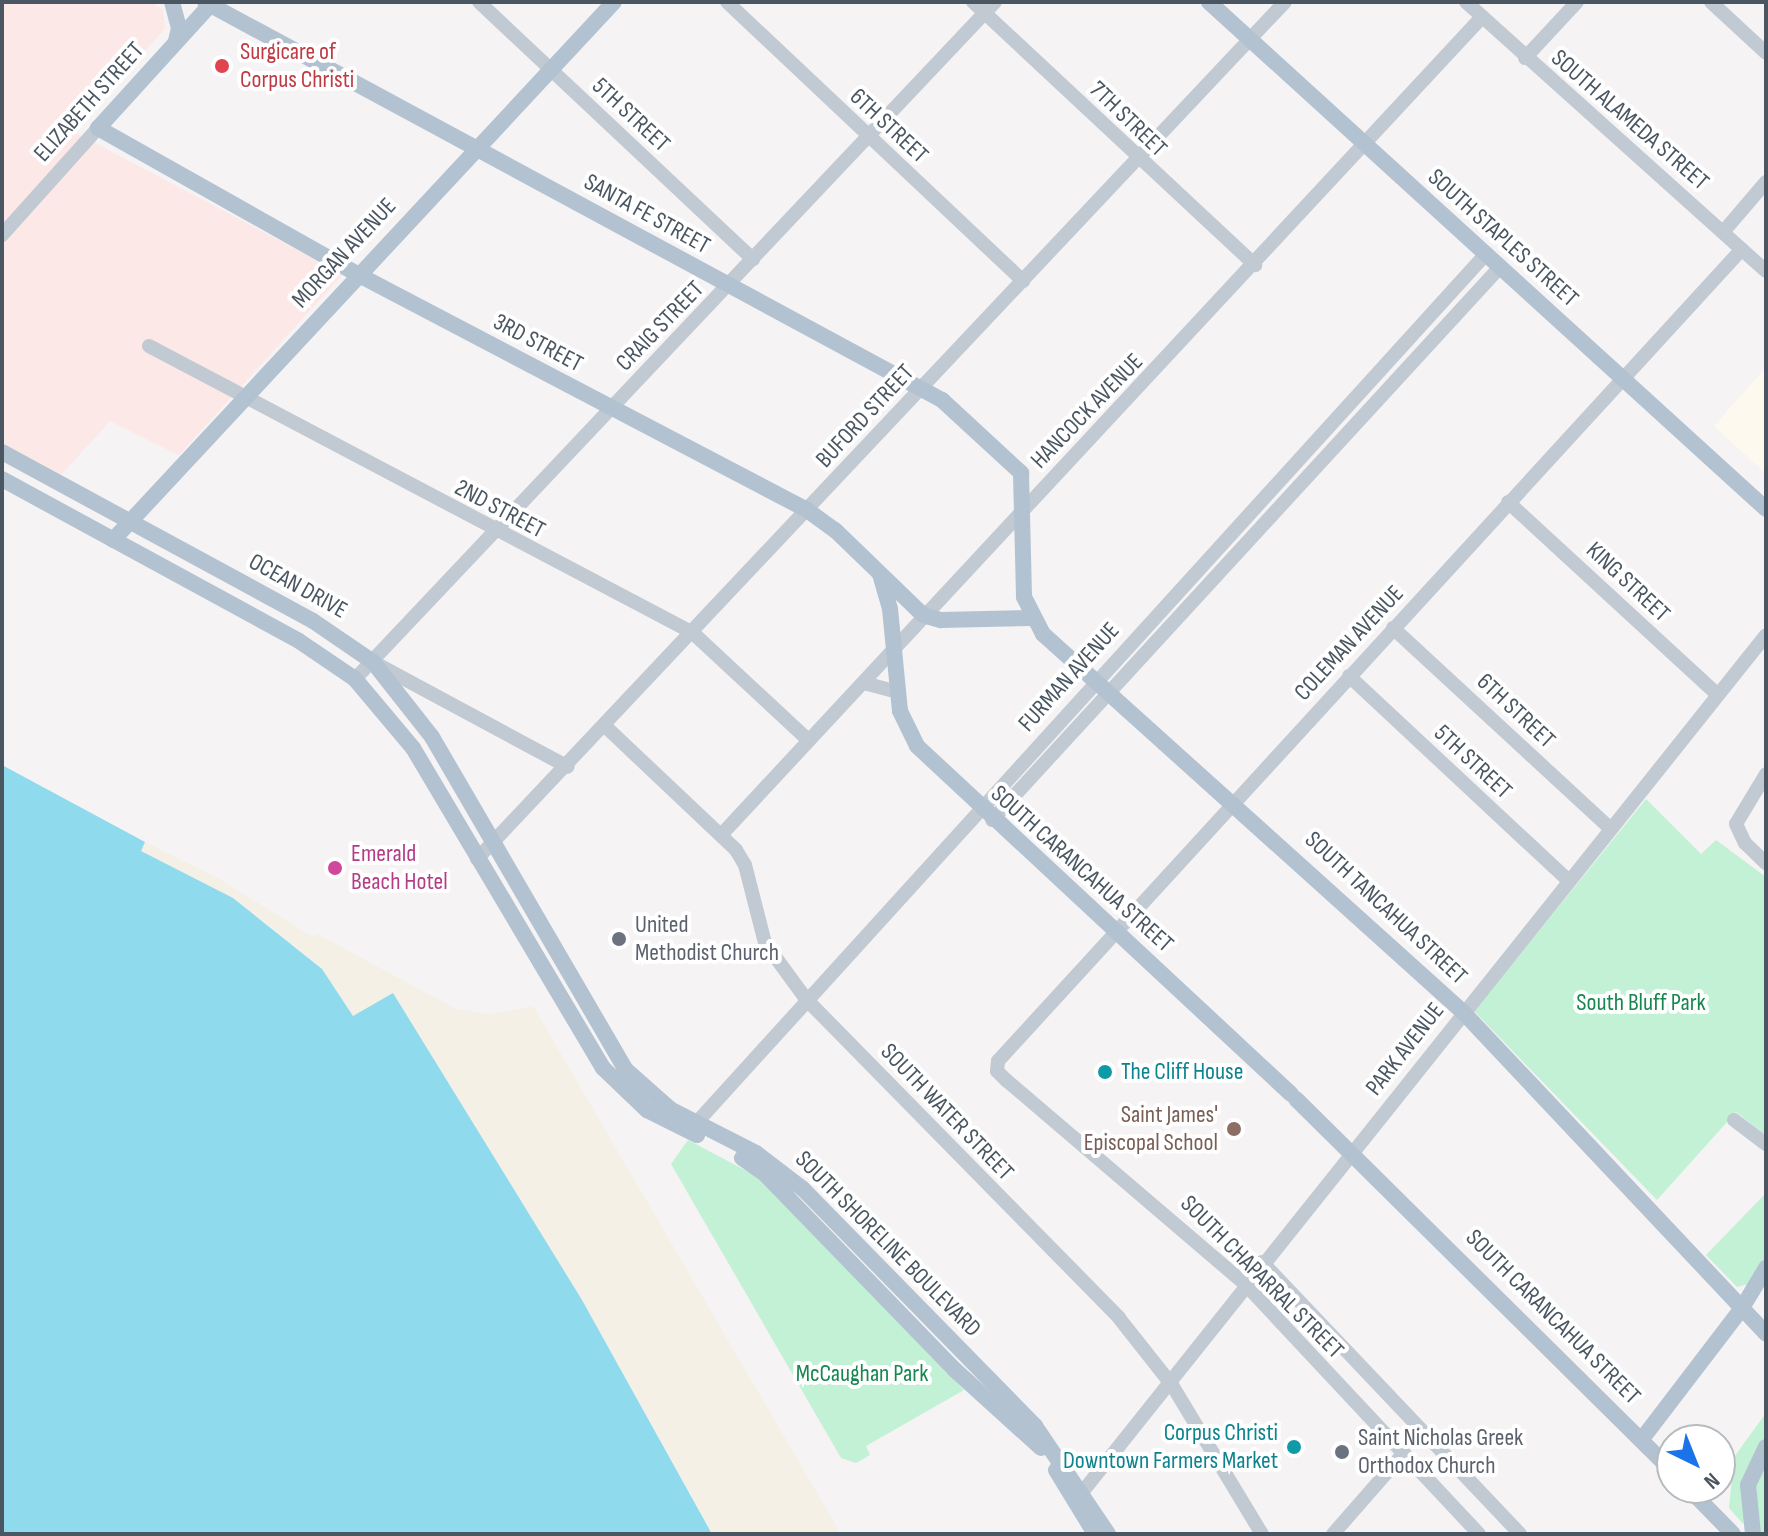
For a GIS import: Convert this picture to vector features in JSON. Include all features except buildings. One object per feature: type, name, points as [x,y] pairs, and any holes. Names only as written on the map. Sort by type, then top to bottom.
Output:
[{"type":"main road","points":[[172,2],[179,28],[176,41]]},
{"type":"main road","name":"MORGAN AVENUE","points":[[113,540],[244,395],[614,2]]},
{"type":"main road","name":"SOUTH STAPLES STREET","points":[[1209,2],[1362,145],[1766,509]]},
{"type":"main road","name":"ELIZABETH STREET","points":[[98,128],[209,3]]},
{"type":"main road","name":"SANTA FE STREET","points":[[209,3],[923,388],[1021,473]]},
{"type":"main road","name":"3RD STREET","points":[[98,128],[357,274],[807,510],[923,615]]},
{"type":"main road","name":"OCEAN DRIVE","points":[[2,452],[334,633],[373,662]]},
{"type":"main road","points":[[1021,473],[1024,508]]},
{"type":"main road","name":"OCEAN DRIVE","points":[[2,479],[299,641],[355,679]]},
{"type":"main road","name":"SOUTH TANCAHUA STREET","points":[[1024,508],[1024,597],[1032,618],[1043,634],[1233,801],[1463,1012],[1766,1334]]},
{"type":"main road","points":[[879,572],[893,648]]},
{"type":"main road","points":[[923,615],[941,620],[1032,618]]},
{"type":"main road","name":"SOUTH CARANCAHUA STREET","points":[[893,648],[897,692],[917,746],[979,808],[1352,1151],[1656,1454]]},
{"type":"main road","name":"SOUTH SHORELINE BOULEVARD","points":[[373,662],[416,711],[619,1062],[659,1101],[692,1127]]},
{"type":"main road","name":"SOUTH SHORELINE BOULEVARD","points":[[355,679],[413,748],[603,1068],[647,1110],[765,1159],[803,1189],[1035,1426],[1080,1497],[1108,1534]]},
{"type":"main road","points":[[1642,1439],[1742,1308],[1766,1268]]},
{"type":"main road","points":[[1753,1534],[1748,1485],[1766,1447]]},
{"type":"main road","name":"SOUTH SHORELINE BOULEVARD","points":[[1080,1497],[1095,1534]]},
{"type":"main road","points":[[1705,1506],[1722,1534]]},
{"type":"main road","points":[[1705,1506],[1733,1534]]},
{"type":"street","name":"5TH STREET","points":[[479,2],[753,259]]},
{"type":"street","name":"6TH STREET","points":[[727,2],[1023,281]]},
{"type":"street","name":"BUFORD STREET","points":[[477,859],[568,767],[1285,2]]},
{"type":"street","name":"SOUTH ALAMEDA STREET","points":[[1466,2],[1766,271]]},
{"type":"street","points":[[1525,58],[1577,2]]},
{"type":"street","points":[[1711,2],[1766,53]]},
{"type":"street","name":"CRAIG STREET","points":[[355,679],[729,286],[984,6]]},
{"type":"street","name":"7TH STREET","points":[[984,6],[1137,159],[1255,265]]},
{"type":"street","name":"HANCOCK AVENUE","points":[[722,834],[864,683],[923,615],[1255,265],[1482,17]]},
{"type":"street","name":"ELIZABETH STREET","points":[[2,235],[98,128]]},
{"type":"street","points":[[1724,231],[1766,182]]},
{"type":"street","name":"COLEMAN AVENUE","points":[[997,1071],[998,1061],[1114,930],[1742,249]]},
{"type":"street","name":"FURMAN AVENUE","points":[[692,1127],[1485,255]]},
{"type":"street","name":"FURMAN AVENUE","points":[[992,820],[1499,268]]},
{"type":"street","name":"2ND STREET","points":[[149,346],[494,532],[693,633],[808,740]]},
{"type":"street","points":[[1354,397],[1369,410]]},
{"type":"street","points":[[1021,473],[1045,485]]},
{"type":"street","name":"KING STREET","points":[[1508,502],[1717,694]]},
{"type":"street","points":[[1232,531],[1246,544]]},
{"type":"street","name":"6TH STREET","points":[[1393,628],[1609,827]]},
{"type":"street","name":"PARK AVENUE","points":[[1080,1497],[1172,1385],[1262,1262],[1766,635]]},
{"type":"street","name":"OCEAN DRIVE","points":[[373,662],[568,767]]},
{"type":"street","name":"5TH STREET","points":[[1349,676],[1567,879]]},
{"type":"street","points":[[864,683],[897,692]]},
{"type":"street","name":"SOUTH WATER STREET","points":[[605,726],[722,834],[745,865],[765,943],[806,999],[1119,1318],[1172,1385],[1262,1534]]},
{"type":"street","points":[[1766,774],[1736,824],[1745,843],[1766,863]]},
{"type":"street","name":"SOUTH CHAPARRAL STREET","points":[[997,1071],[1245,1284],[1479,1534]]},
{"type":"street","points":[[1734,1120],[1766,1144]]},
{"type":"street","points":[[1262,1262],[1520,1534]]},
{"type":"street","points":[[1333,1534],[1404,1453]]},
{"type":"shaded area","points":[[2,2],[151,2],[163,10],[165,28],[74,132],[343,274],[179,455],[110,421],[61,475],[2,443]]},
{"type":"shaded area","points":[[1766,367],[1766,474],[1714,426]]},
{"type":"green space","name":"South Bluff Park","points":[[1646,799],[1701,854],[1716,840],[1766,877],[1766,1135],[1736,1112],[1657,1200],[1474,1011]]},
{"type":"green space","name":"McCaughan Park","points":[[688,1140],[758,1177],[964,1390],[866,1446],[870,1455],[856,1463],[841,1458],[671,1164]]},
{"type":"green space","points":[[1766,1193],[1766,1260],[1749,1284],[1737,1287],[1706,1255]]},
{"type":"green space","points":[[1766,1413],[1766,1442],[1743,1524],[1729,1508],[1729,1504],[1736,1504],[1736,1454]]},
{"type":"green space","points":[[1766,1456],[1766,1534],[1761,1534],[1752,1494]]},
{"type":"sand","points":[[145,842],[216,877],[313,937],[317,934],[456,1009],[492,1014],[533,1006],[841,1534],[713,1534],[582,1300],[393,994],[353,1016],[322,969],[233,898],[141,851]]},
{"type":"water","points":[[2,765],[145,842],[141,851],[233,898],[322,969],[353,1016],[393,993],[582,1300],[712,1534],[2,1534]]},
{"type":"place","name":"Surgicare of Corpus Christi","points":[[222,66]]},
{"type":"place","name":"Emerald Beach Hotel","points":[[335,868]]},
{"type":"place","name":"United Methodist Church","points":[[619,939]]},
{"type":"place","name":"The Cliff House","points":[[1105,1072]]},
{"type":"place","name":"Saint James' Episcopal School","points":[[1234,1129]]},
{"type":"place","name":"Corpus Christi Downtown Farmers Market","points":[[1294,1447]]},
{"type":"place","name":"Saint Nicholas Greek Orthodox Church","points":[[1342,1452]]}]
